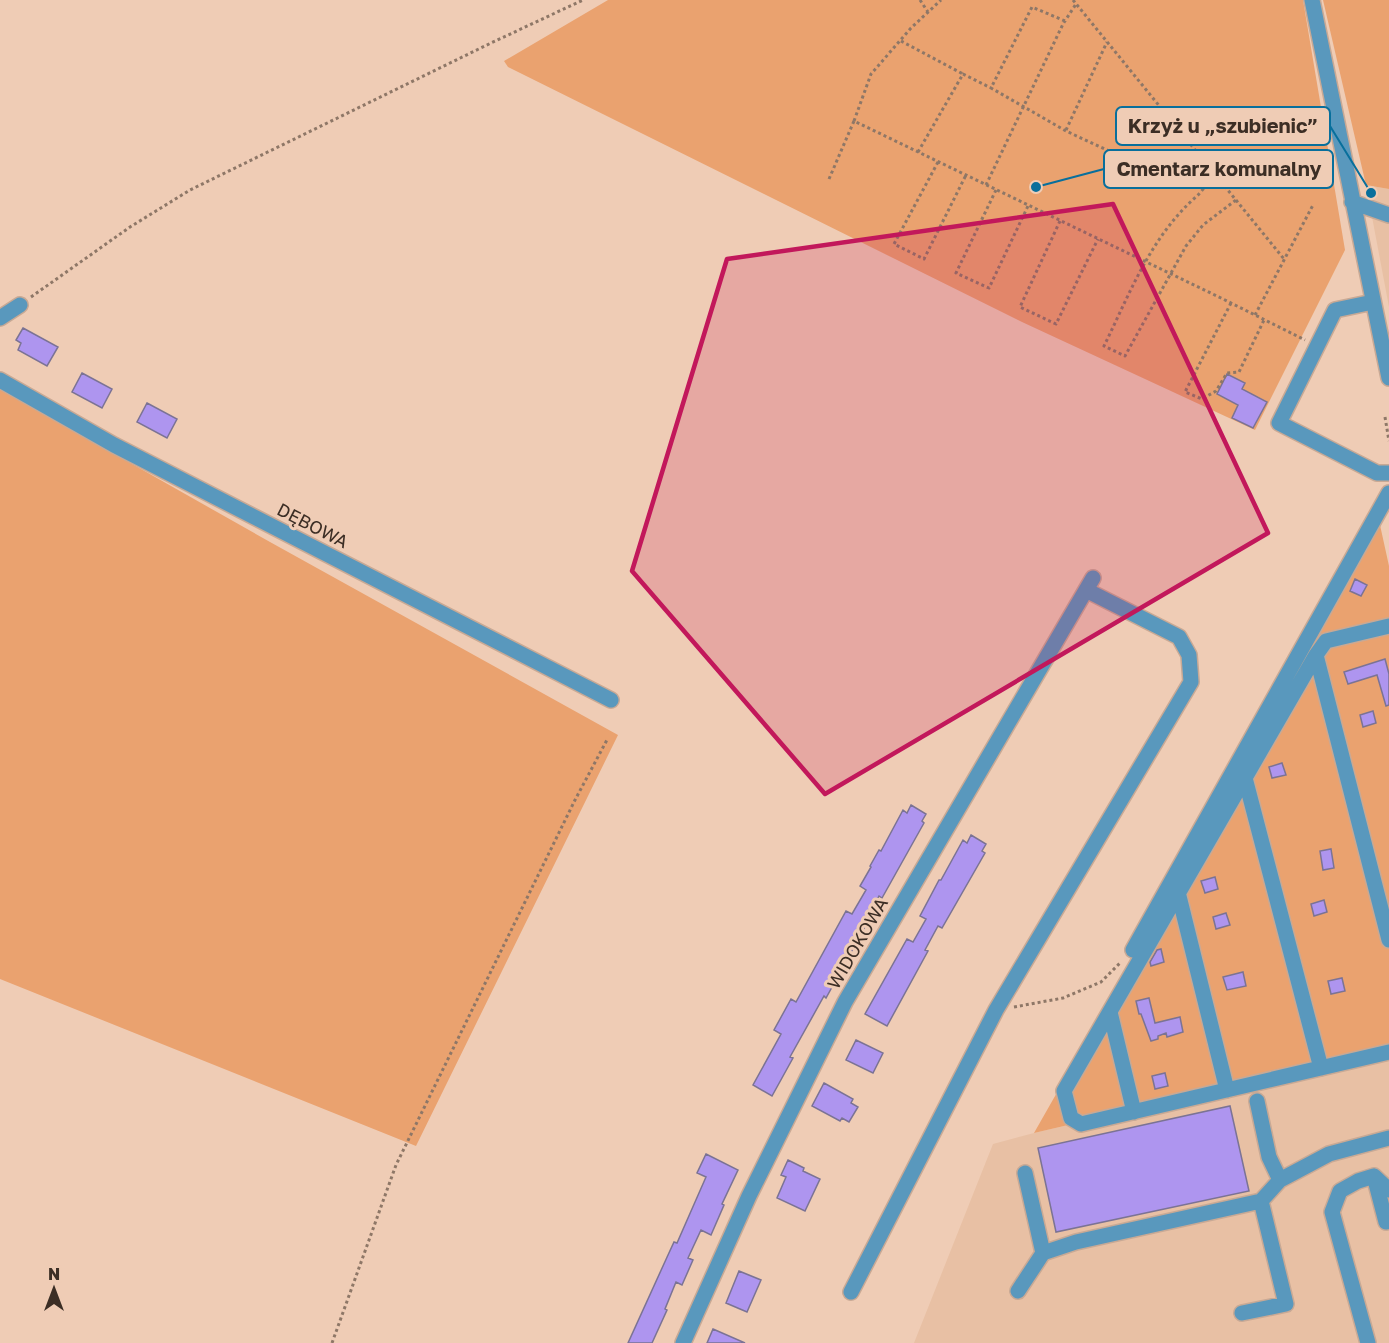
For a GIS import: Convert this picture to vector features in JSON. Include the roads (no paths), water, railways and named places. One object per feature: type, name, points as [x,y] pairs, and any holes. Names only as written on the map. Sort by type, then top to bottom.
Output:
[{"type":"street","points":[[1312,0],[1389,378]]},
{"type":"street","points":[[1352,202],[1389,216]]},
{"type":"street","points":[[1373,302],[1335,310],[1279,423],[1377,473],[1389,473]]},
{"type":"street","points":[[0,318],[20,305]]},
{"type":"street","name":"DĘBOWA","points":[[0,380],[114,446],[611,700]]},
{"type":"street","points":[[1132,950],[1389,493]]},
{"type":"street","name":"WIDOKOWA","points":[[683,1343],[749,1196],[844,1002],[1090,584],[1179,637],[1189,655],[1191,682],[996,1010],[851,1292]]},
{"type":"street","points":[[1389,626],[1326,641],[1316,655],[1064,1091],[1071,1118],[1081,1124],[1389,1052]]},
{"type":"street","points":[[1316,655],[1389,940]]},
{"type":"street","points":[[1245,778],[1321,1068]]},
{"type":"street","points":[[1179,892],[1227,1090]]},
{"type":"street","points":[[1110,1011],[1134,1112]]},
{"type":"street","points":[[1257,1101],[1269,1157],[1280,1180]]},
{"type":"street","points":[[1018,1291],[1043,1253],[1076,1242],[1261,1201],[1280,1180],[1329,1154],[1389,1138]]},
{"type":"street","points":[[1025,1173],[1043,1253]]},
{"type":"street","points":[[1374,1176],[1389,1190]]},
{"type":"street","points":[[1374,1176],[1386,1222]]},
{"type":"street","points":[[1368,1343],[1332,1212],[1340,1191],[1358,1181],[1374,1176]]},
{"type":"street","points":[[1242,1313],[1286,1304],[1261,1201]]},
{"type":"place","name":"Cmentarz komunalny","points":[[1036,187]]},
{"type":"place","name":"Krzyż u „szubienic”","points":[[1371,193]]}]
